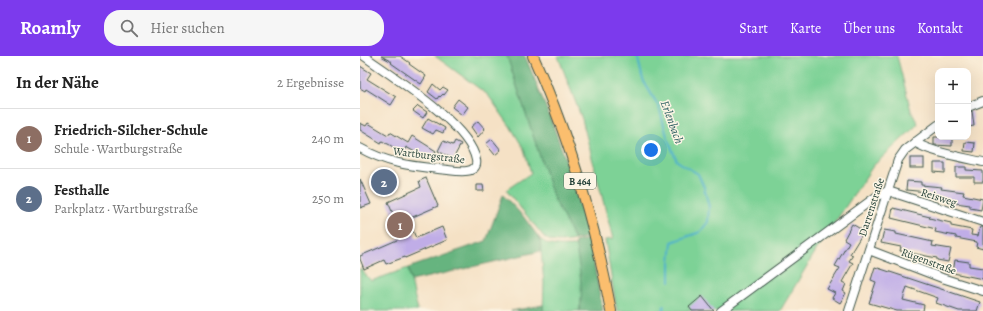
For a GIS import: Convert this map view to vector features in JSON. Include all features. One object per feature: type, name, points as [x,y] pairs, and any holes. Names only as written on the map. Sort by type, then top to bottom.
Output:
[{"type":"main road","name":"B 464","points":[[533,56],[560,124],[580,183],[597,246],[611,311]]},
{"type":"street","name":"Wartburgstraße","points":[[360,148],[380,159],[399,164],[463,172],[474,168],[477,162],[467,141],[457,127],[428,103],[364,56]]},
{"type":"street","points":[[971,106],[983,101]]},
{"type":"street","name":"Darrenstraße","points":[[852,310],[869,250],[900,157],[915,142],[935,127]]},
{"type":"street","points":[[915,142],[929,150],[983,162]]},
{"type":"street","points":[[721,311],[871,201],[888,191]]},
{"type":"street","name":"Reisweg","points":[[888,191],[983,222]]},
{"type":"street","name":"Rügenstraße","points":[[869,250],[942,278],[983,291]]},
{"type":"green space","points":[[435,56],[507,56],[554,199],[575,240],[556,242],[545,238],[506,190],[531,173],[524,149],[488,95]]},
{"type":"green space","points":[[507,56],[525,56],[567,163],[588,237],[575,240],[554,199]]},
{"type":"green space","points":[[558,56],[897,56],[911,111],[918,124],[873,166],[817,249],[780,311],[617,311],[605,240],[613,239],[582,119]]},
{"type":"green space","points":[[503,195],[523,216],[540,239],[541,251],[411,281],[408,268],[486,241]]},
{"type":"green space","points":[[540,239],[553,245],[576,246],[581,288],[581,304],[579,311],[543,311],[544,283]]},
{"type":"green space","points":[[589,239],[603,311],[579,311],[581,304],[581,287],[575,242]]},
{"type":"green space","points":[[360,268],[371,281],[408,268],[418,311],[360,311]]},
{"type":"green space","points":[[543,305],[543,311],[511,311]]},
{"type":"building","points":[[381,56],[400,56],[426,76],[421,84],[391,63],[392,62]]},
{"type":"building","points":[[360,66],[371,73],[367,79],[396,97],[391,105],[366,89],[365,91],[360,88]]},
{"type":"building","points":[[433,84],[440,90],[443,87],[448,90],[444,95],[439,96],[437,99],[428,92]]},
{"type":"building","points":[[458,99],[468,107],[462,115],[452,107]]},
{"type":"building","points":[[418,106],[427,112],[423,118],[413,111]]},
{"type":"building","points":[[971,111],[974,126],[971,126]]},
{"type":"building","points":[[428,118],[445,128],[443,133],[436,130],[433,134],[422,128]]},
{"type":"building","points":[[478,121],[485,129],[478,137],[471,127]]},
{"type":"building","points":[[360,123],[366,126],[368,123],[388,135],[390,132],[408,143],[412,136],[436,151],[432,158],[423,153],[422,156],[406,147],[402,155],[390,145],[382,141],[381,143],[360,130]]},
{"type":"building","points":[[934,137],[935,140],[952,140],[952,146],[934,145]]},
{"type":"building","points":[[492,139],[501,150],[495,155],[486,144]]},
{"type":"building","points":[[443,141],[453,145],[455,141],[461,144],[453,159],[438,151]]},
{"type":"building","points":[[965,142],[975,143],[974,152],[964,151]]},
{"type":"building","points":[[910,158],[924,158],[924,168],[910,168]]},
{"type":"building","points":[[934,163],[945,163],[945,173],[934,172]]},
{"type":"building","points":[[956,167],[966,167],[966,170],[983,171],[983,182],[974,182],[974,177],[956,177]]},
{"type":"building","points":[[426,178],[438,206],[408,219],[416,238],[442,227],[447,240],[405,258],[386,264],[384,260],[364,269],[360,256],[397,240],[402,235],[388,202],[421,187],[419,181]]},
{"type":"building","points":[[360,179],[371,204],[360,208]]},
{"type":"building","points":[[907,181],[921,182],[921,185],[942,187],[941,189],[964,192],[963,195],[983,199],[981,210],[970,208],[970,205],[948,202],[949,198],[927,196],[928,192],[906,190]]},
{"type":"building","points":[[477,185],[483,185],[484,191],[477,191]]},
{"type":"building","points":[[893,208],[951,223],[951,226],[972,230],[971,235],[978,236],[980,227],[983,227],[983,249],[976,247],[977,242],[956,238],[956,236],[935,232],[936,229],[891,218]]},
{"type":"building","points":[[852,224],[864,231],[850,254],[853,255],[849,261],[853,263],[842,282],[846,284],[843,291],[846,293],[840,303],[832,298],[835,293],[827,289],[840,268],[835,266],[849,242],[844,239]]},
{"type":"building","points":[[884,230],[933,242],[932,246],[951,249],[948,262],[937,260],[937,258],[900,251],[901,247],[881,243]]},
{"type":"building","points":[[955,260],[969,262],[969,266],[983,268],[983,279],[953,273]]},
{"type":"building","points":[[875,267],[980,302],[977,311],[959,311],[936,303],[938,298],[907,287],[903,300],[924,305],[923,311],[897,311],[869,303],[876,282],[871,280]]},
{"type":"building","points":[[702,296],[714,311],[692,311],[689,307]]},
{"type":"waterway","name":"Erlenbach","points":[[636,56],[643,80],[659,107],[668,140],[677,161],[698,174],[704,187],[709,207],[708,222],[700,232],[672,242],[670,281]]},
{"type":"waterway","name":"Erlenbach","points":[[663,311],[664,306]]},
{"type":"place","name":"Festhalle","points":[[384,182]]},
{"type":"place","name":"Friedrich-Silcher-Schule","points":[[400,225]]}]
